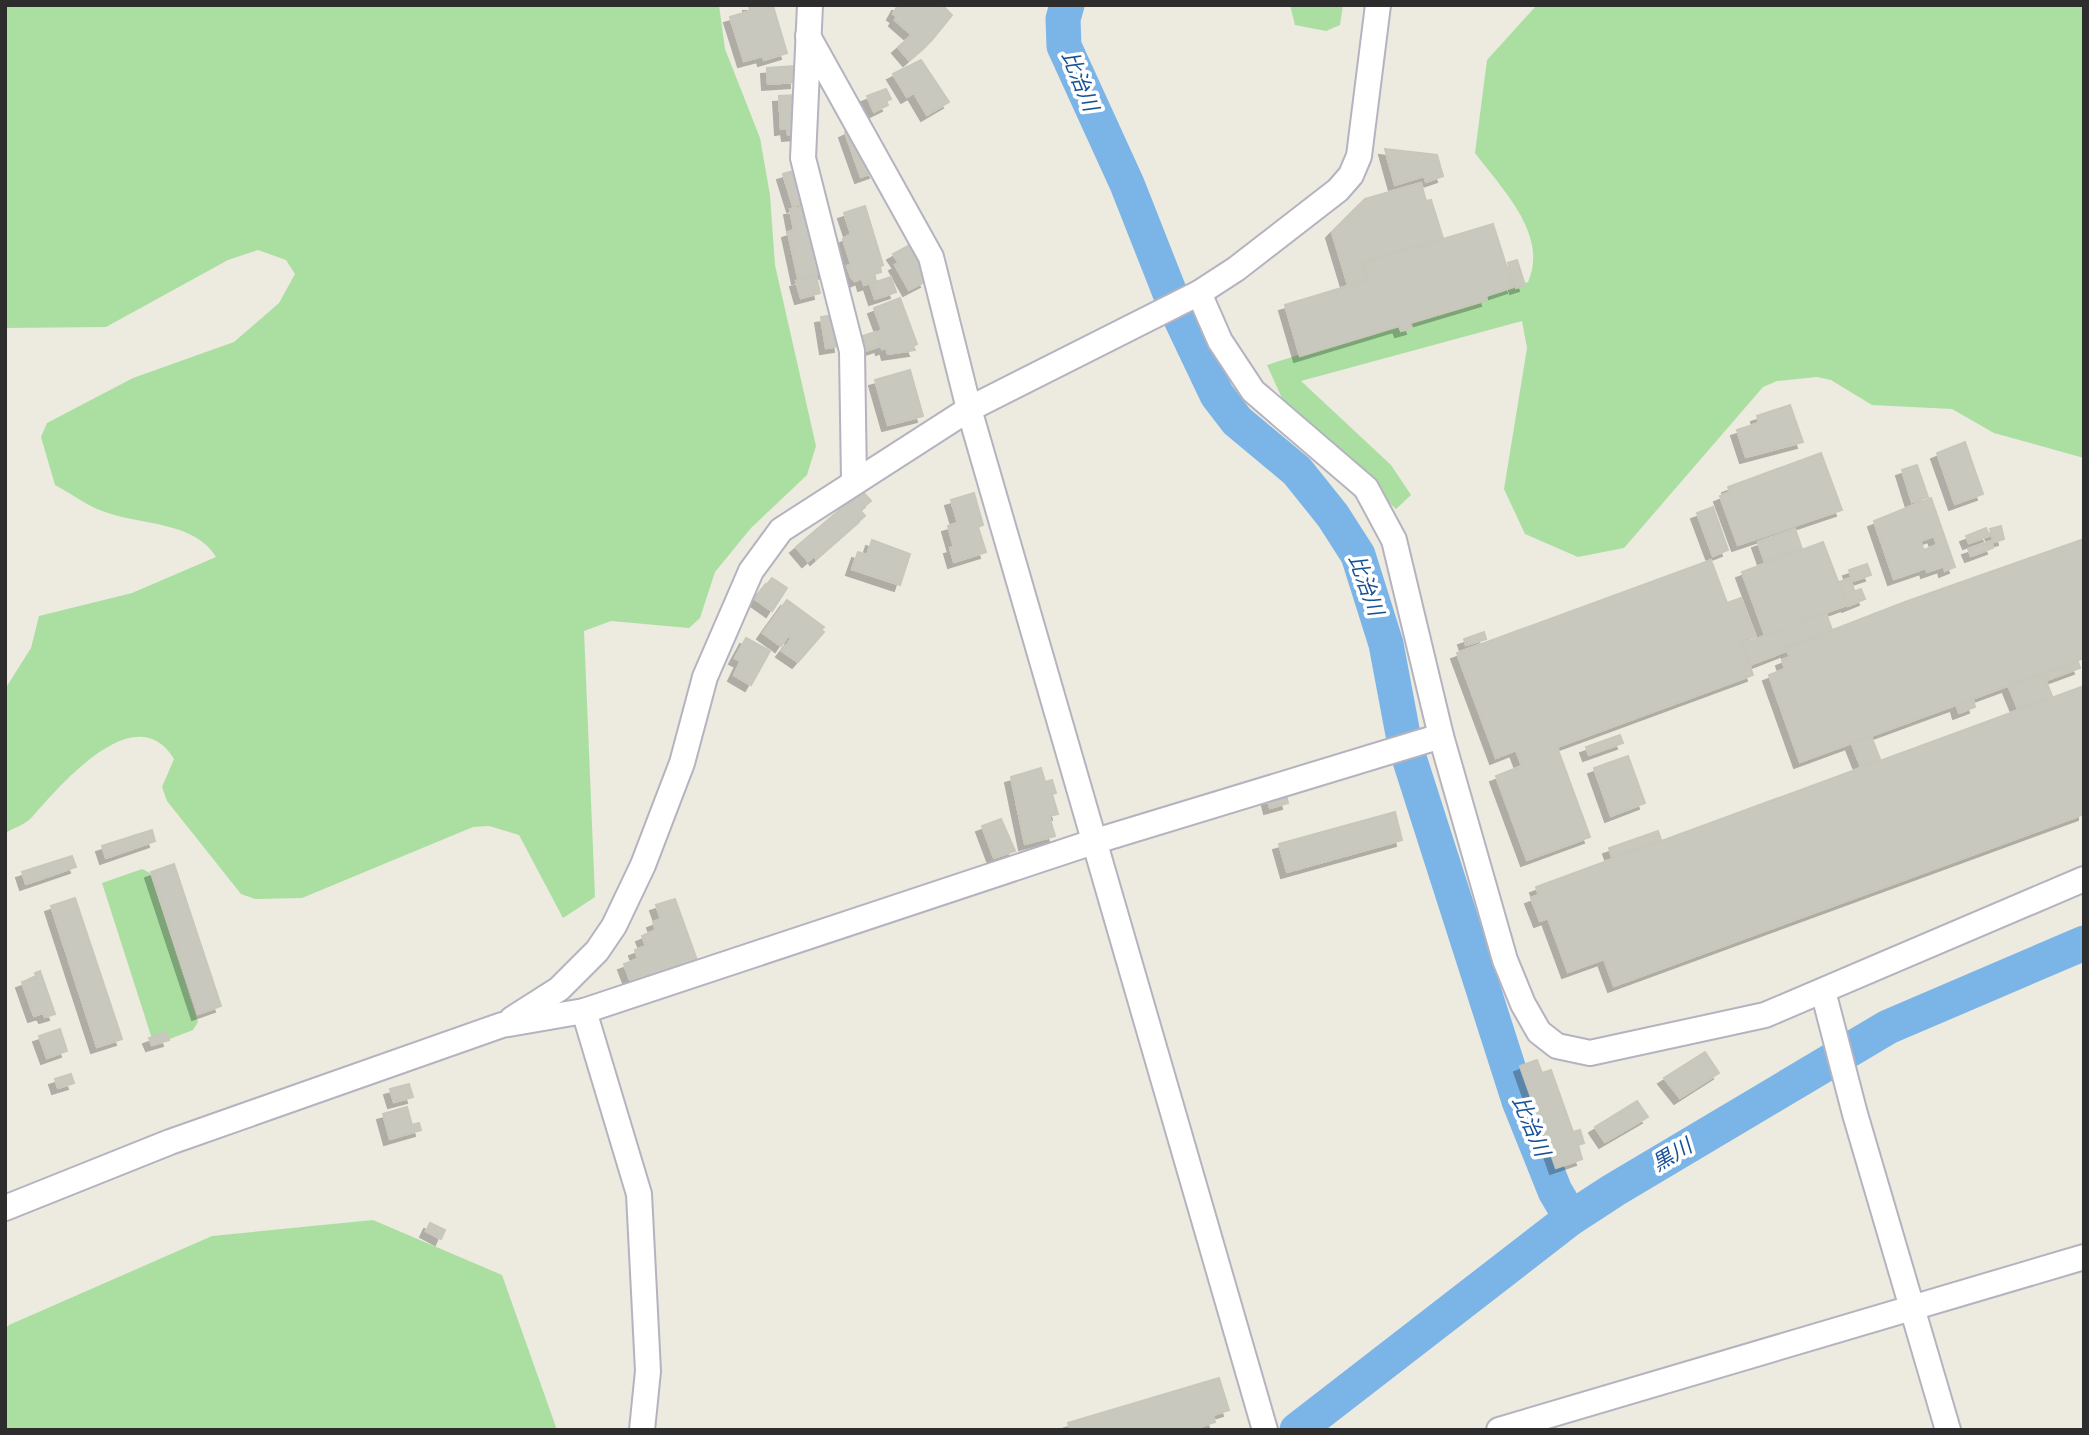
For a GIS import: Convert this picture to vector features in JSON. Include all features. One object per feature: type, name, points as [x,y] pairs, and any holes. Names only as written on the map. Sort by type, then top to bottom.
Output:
[{"type":"street","points":[[810,5],[803,158],[852,351],[854,482]]},
{"type":"street","points":[[502,1025],[559,989],[597,951],[614,926],[643,865],[682,763],[705,677],[751,571],[781,530],[970,409],[1199,293],[1236,269],[1338,191],[1351,175],[1359,156],[1378,5]]},
{"type":"street","points":[[808,36],[930,257],[970,409],[1262,1419]]},
{"type":"street","points":[[1199,293],[1220,341],[1254,391],[1366,488],[1394,540],[1441,736],[1505,960],[1523,1004],[1539,1032],[1558,1046],[1590,1053],[1765,1015],[1824,999],[2084,879]]},
{"type":"street","points":[[5,1208],[170,1142],[502,1025],[584,1011],[1096,841],[1441,736]]},
{"type":"street","points":[[1824,999],[1948,1430]]},
{"type":"street","points":[[584,1011],[639,1194],[648,1371],[642,1430]]},
{"type":"street","points":[[1499,1430],[1912,1306],[2084,1258]]},
{"type":"green space","points":[[5,5],[719,5],[725,49],[760,138],[770,195],[775,265],[816,446],[807,475],[751,528],[715,572],[700,618],[689,628],[611,621],[584,631],[595,897],[563,918],[519,835],[489,826],[473,827],[302,898],[255,899],[241,894],[167,801],[162,787],[174,759],[158,742],[140,737],[120,741],[100,752],[80,767],[30,819],[5,833],[5,689],[31,648],[39,616],[132,593],[216,557],[207,546],[182,531],[101,511],[55,485],[41,437],[47,423],[133,378],[234,342],[279,303],[295,274],[286,260],[258,250],[228,260],[106,327],[5,328]]},
{"type":"green space","points":[[1290,5],[1343,5],[1340,25],[1326,31],[1295,25]]},
{"type":"green space","points":[[1537,5],[2084,5],[2084,458],[1994,433],[1952,409],[1872,405],[1831,380],[1817,377],[1777,381],[1763,387],[1624,548],[1578,557],[1525,534],[1504,489],[1527,348],[1522,321],[1301,381],[1391,465],[1411,495],[1396,509],[1285,405],[1267,365],[1528,282],[1533,264],[1528,230],[1509,197],[1475,153],[1487,60]]},
{"type":"green space","points":[[142,869],[150,873],[198,1022],[193,1030],[154,1045],[102,883]]},
{"type":"green space","points":[[373,1220],[502,1275],[557,1430],[5,1430],[5,1329],[9,1325],[212,1236]]},
{"type":"building","points":[[749,5],[765,5],[766,9],[773,6],[787,53],[764,60],[763,56],[744,61],[730,17],[750,11]]},
{"type":"building","points":[[898,5],[942,5],[952,15],[931,41],[909,60],[898,47],[912,35],[895,20],[897,17],[893,14]]},
{"type":"building","points":[[921,60],[949,102],[927,115],[914,93],[907,97],[893,74]]},
{"type":"building","points":[[795,66],[796,82],[768,84],[767,68]]},
{"type":"building","points":[[886,89],[891,99],[886,101],[888,105],[874,112],[867,96]]},
{"type":"building","points":[[798,95],[799,134],[788,135],[787,128],[781,129],[779,96]]},
{"type":"building","points":[[853,128],[875,172],[861,177],[845,132]]},
{"type":"building","points":[[1385,149],[1437,155],[1443,176],[1426,182],[1424,176],[1395,185]]},
{"type":"building","points":[[800,169],[810,201],[793,206],[783,174]]},
{"type":"building","points":[[1421,183],[1426,201],[1431,200],[1443,238],[1361,263],[1366,279],[1348,285],[1332,232],[1365,199]]},
{"type":"building","points":[[865,206],[883,265],[880,266],[881,272],[874,274],[876,281],[864,285],[862,278],[855,281],[851,277],[847,266],[851,264],[843,239],[851,234],[844,213]]},
{"type":"building","points":[[805,207],[827,272],[798,278],[788,232],[794,230],[790,209]]},
{"type":"building","points":[[1493,224],[1513,287],[1486,296],[1487,300],[1410,323],[1412,328],[1401,331],[1399,326],[1300,356],[1285,305],[1368,280],[1363,263]]},
{"type":"building","points":[[910,245],[926,281],[909,290],[895,265],[899,263],[893,254]]},
{"type":"building","points":[[1517,260],[1525,285],[1516,288],[1508,263]]},
{"type":"building","points":[[816,276],[820,293],[801,298],[796,281]]},
{"type":"building","points":[[891,277],[896,292],[875,299],[870,284]]},
{"type":"building","points":[[900,298],[917,344],[913,346],[915,350],[888,354],[886,347],[882,349],[876,333],[882,330],[874,308]]},
{"type":"building","points":[[835,315],[840,346],[826,348],[821,317]]},
{"type":"building","points":[[875,332],[880,346],[862,352],[857,338]]},
{"type":"building","points":[[910,370],[923,416],[888,425],[875,380]]},
{"type":"building","points":[[1790,405],[1803,442],[1746,457],[1737,430],[1759,423],[1757,416]]},
{"type":"building","points":[[1965,442],[1983,494],[1955,504],[1937,453]]},
{"type":"building","points":[[1821,453],[1842,510],[1738,545],[1720,496],[1730,492],[1728,487]]},
{"type":"building","points":[[1917,465],[1928,497],[1912,502],[1902,470]]},
{"type":"building","points":[[862,491],[871,501],[860,510],[865,516],[816,559],[814,556],[808,561],[796,547]]},
{"type":"building","points":[[974,493],[983,525],[978,527],[986,552],[954,562],[950,548],[954,547],[948,526],[958,523],[951,500]]},
{"type":"building","points":[[1931,498],[1955,567],[1945,571],[1944,566],[1927,572],[1926,568],[1894,579],[1874,521]],"holes":[[[1934,536],[1937,545],[1924,550],[1920,541]]]},
{"type":"building","points":[[1713,507],[1728,550],[1713,556],[1697,513]]},
{"type":"building","points":[[2001,526],[2004,539],[1994,542],[1990,529]]},
{"type":"building","points":[[1986,528],[1989,536],[1969,543],[1966,536]]},
{"type":"building","points":[[1795,529],[1802,549],[1765,562],[1758,542]]},
{"type":"building","points":[[2084,539],[2084,658],[1800,762],[1769,675],[1785,669],[1782,660],[1790,657],[1786,648],[1905,602]]},
{"type":"building","points":[[872,540],[910,554],[900,585],[852,569],[858,552],[867,555]]},
{"type":"building","points":[[1991,541],[1993,548],[1971,556],[1968,549]]},
{"type":"building","points":[[1823,542],[1847,605],[1765,635],[1742,572]]},
{"type":"building","points":[[1711,560],[1727,603],[1741,598],[1756,637],[1741,642],[1753,675],[1557,747],[1590,837],[1527,860],[1496,776],[1522,766],[1516,750],[1496,758],[1457,653]]},
{"type":"building","points":[[1867,564],[1871,575],[1853,581],[1849,570]]},
{"type":"building","points":[[772,578],[787,588],[772,611],[755,599]]},
{"type":"building","points":[[1850,578],[1854,590],[1844,594],[1839,582]]},
{"type":"building","points":[[1861,589],[1865,599],[1848,606],[1844,595]]},
{"type":"building","points":[[787,600],[824,627],[821,630],[824,632],[798,662],[782,651],[792,638],[788,636],[781,646],[763,633]]},
{"type":"building","points":[[1826,613],[1832,630],[1785,647],[1786,651],[1750,665],[1743,644]]},
{"type":"building","points":[[1484,632],[1486,639],[1466,645],[1464,639]]},
{"type":"building","points":[[746,638],[770,651],[751,685],[734,675],[741,661],[735,658]]},
{"type":"building","points":[[2078,662],[2080,668],[2047,680],[2044,674]]},
{"type":"building","points":[[2043,674],[2052,696],[2018,709],[2009,687]]},
{"type":"building","points":[[2084,686],[2084,814],[1614,986],[1604,959],[1568,972],[1548,918],[1540,921],[1531,898],[1539,895],[1536,887]]},
{"type":"building","points":[[1973,700],[1975,707],[1959,713],[1957,706]]},
{"type":"building","points":[[1620,735],[1623,743],[1589,755],[1586,747]]},
{"type":"building","points":[[1871,736],[1880,759],[1861,767],[1852,744]]},
{"type":"building","points":[[1628,756],[1645,803],[1611,816],[1594,768]]},
{"type":"building","points":[[1041,768],[1045,782],[1052,780],[1056,793],[1052,794],[1058,814],[1049,816],[1055,836],[1025,844],[1011,777]]},
{"type":"building","points":[[1286,795],[1288,803],[1270,808],[1268,800]]},
{"type":"building","points":[[1395,812],[1402,840],[1287,872],[1279,844]]},
{"type":"building","points":[[1001,819],[1015,851],[994,858],[982,826]]},
{"type":"building","points":[[152,830],[155,841],[106,858],[102,846]]},
{"type":"building","points":[[1658,831],[1661,840],[1612,857],[1609,848]]},
{"type":"building","points":[[72,856],[76,867],[26,884],[22,872]]},
{"type":"building","points":[[174,864],[221,1006],[198,1014],[151,872]]},
{"type":"building","points":[[75,898],[122,1039],[97,1047],[51,906]]},
{"type":"building","points":[[675,899],[698,963],[680,970],[673,950],[678,971],[633,988],[624,964],[638,959],[635,950],[646,946],[642,936],[656,930],[653,922],[661,919],[656,905]]},
{"type":"building","points":[[40,971],[55,1014],[45,1017],[43,1013],[34,1016],[22,982],[36,977],[35,973]]},
{"type":"building","points":[[60,1029],[67,1051],[47,1058],[39,1036]]},
{"type":"building","points":[[166,1032],[169,1040],[152,1045],[149,1038]]},
{"type":"building","points":[[1705,1052],[1719,1073],[1680,1098],[1664,1078]]},
{"type":"building","points":[[1537,1060],[1542,1073],[1551,1070],[1573,1132],[1580,1130],[1584,1143],[1578,1145],[1582,1159],[1556,1168],[1520,1066]]},
{"type":"building","points":[[71,1074],[74,1083],[58,1088],[55,1079]]},
{"type":"building","points":[[409,1084],[413,1097],[394,1102],[390,1089]]},
{"type":"building","points":[[1637,1101],[1648,1117],[1605,1142],[1595,1127]]},
{"type":"building","points":[[407,1107],[412,1125],[419,1123],[421,1130],[390,1139],[383,1114]]},
{"type":"building","points":[[430,1223],[445,1230],[441,1239],[426,1231]]},
{"type":"building","points":[[1219,1378],[1229,1410],[1213,1415],[1215,1422],[1190,1430],[1070,1430],[1068,1423]]},
{"type":"waterway","name":"比治川","points":[[1067,5],[1063,19],[1064,46],[1127,184],[1177,311],[1217,395],[1237,421],[1297,471],[1333,516],[1358,555],[1386,644],[1405,745],[1519,1101],[1555,1191],[1571,1218]]},
{"type":"waterway","name":"黒川","points":[[1297,1430],[1571,1218],[1614,1190],[1888,1027],[2084,943]]}]
